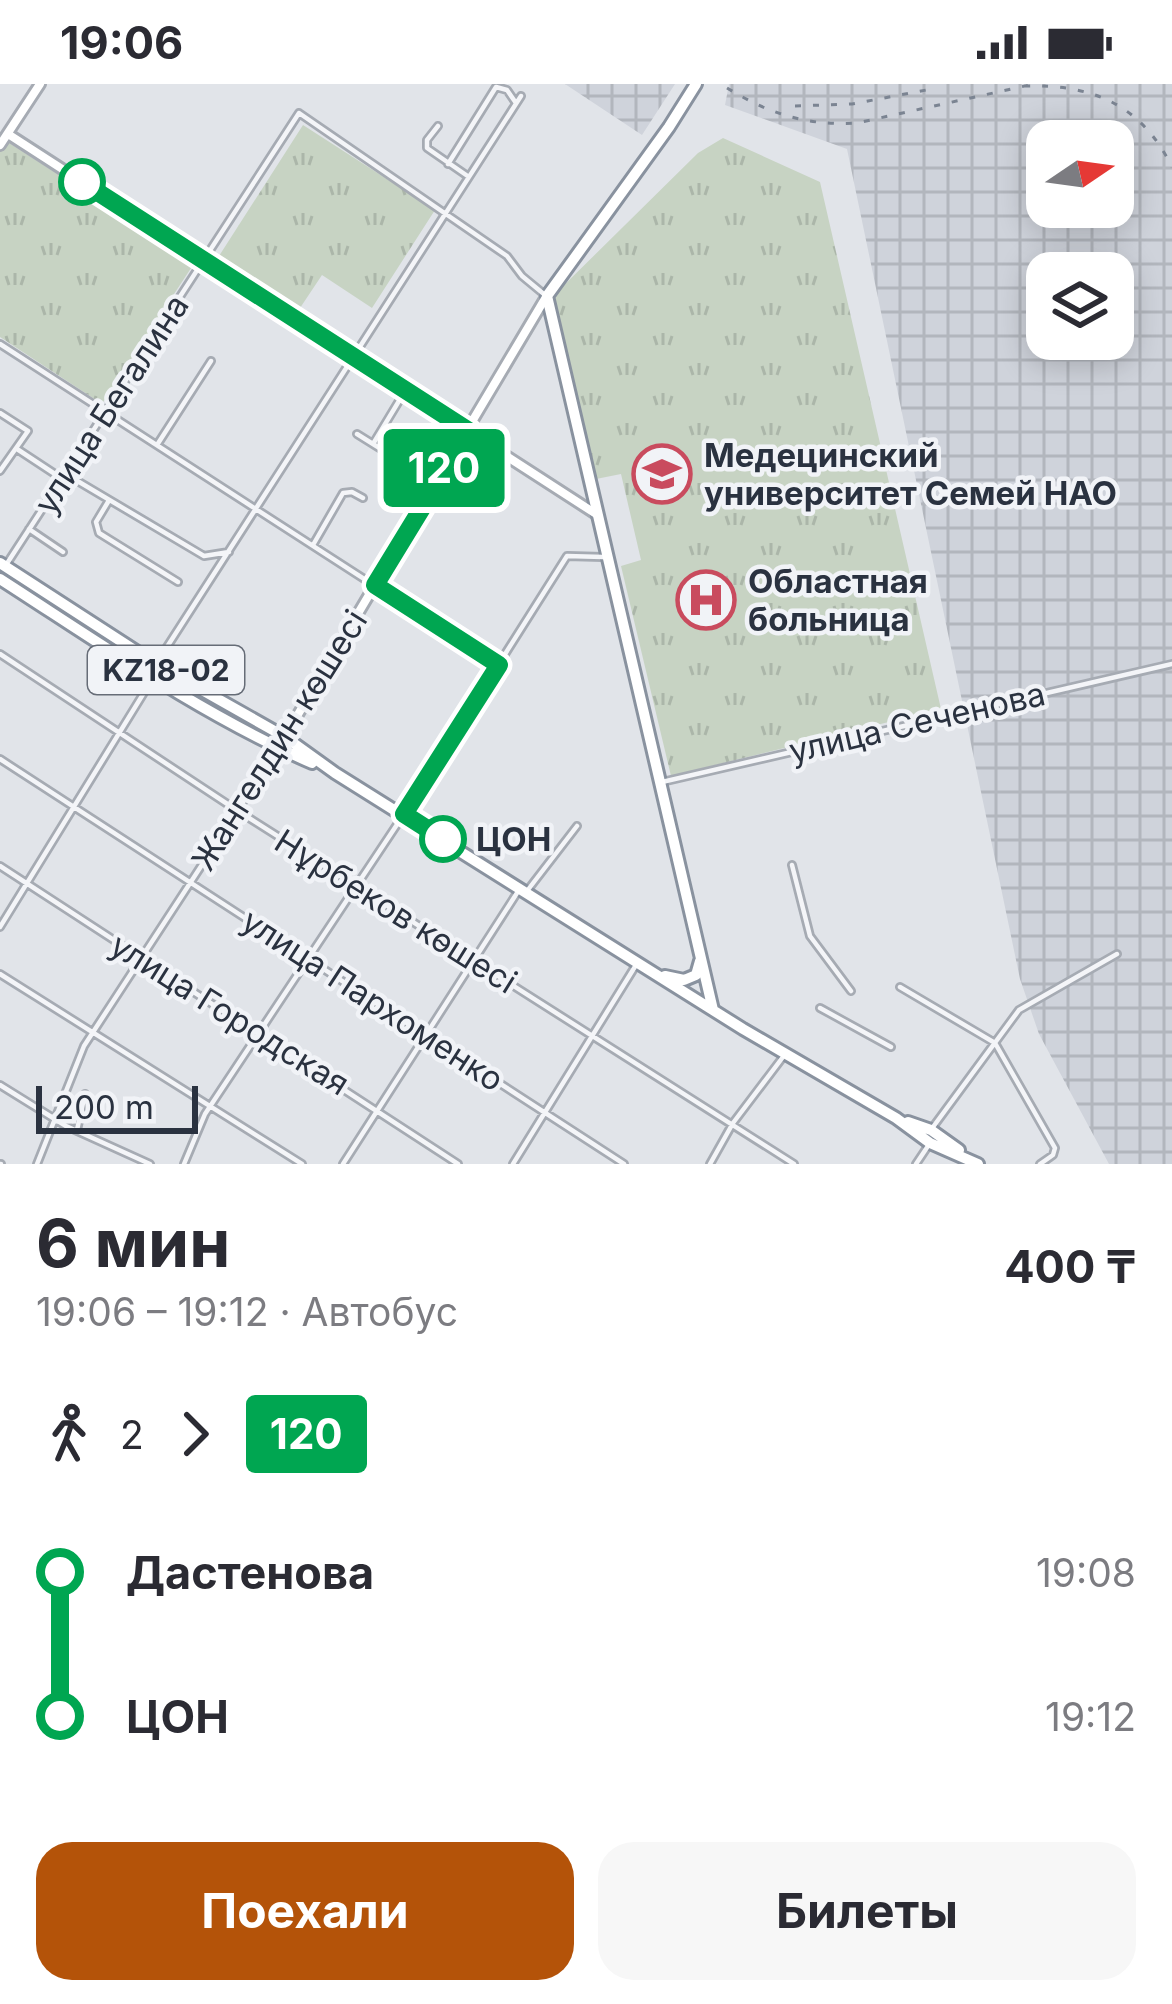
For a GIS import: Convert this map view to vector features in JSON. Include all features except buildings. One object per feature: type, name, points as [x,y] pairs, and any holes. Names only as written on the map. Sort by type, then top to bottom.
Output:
[{"type":"highway","name":"Жангелдин көшесі","points":[[547,296],[696,84]]},
{"type":"highway","points":[[547,296],[713,1010]]},
{"type":"highway","name":"KZ18-02","points":[[1,571],[404,814],[743,1029],[974,1162]]},
{"type":"highway","name":"KZ18-02","points":[[1,571],[153,678],[282,742]]},
{"type":"highway","points":[[642,966],[669,978],[684,980],[696,975],[699,940]]},
{"type":"highway","points":[[709,987],[721,1011],[743,1029]]},
{"type":"street","points":[[0,146],[4,132],[40,84]]},
{"type":"street","points":[[155,664],[518,100],[496,87],[448,164]]},
{"type":"street","name":"улица Бегалина","points":[[1,571],[299,112],[446,213]]},
{"type":"street","points":[[438,126],[427,148],[469,177]]},
{"type":"street","points":[[4,132],[597,515]]},
{"type":"street","points":[[446,213],[507,256],[547,296]]},
{"type":"street","name":"Жангелдин көшесі","points":[[37,1164],[79,1055],[282,742],[547,296]]},
{"type":"street","points":[[0,344],[499,665]]},
{"type":"street","points":[[157,445],[211,361]]},
{"type":"street","points":[[373,444],[405,391]]},
{"type":"street","points":[[0,412],[28,431],[0,471]]},
{"type":"street","points":[[356,434],[389,454]]},
{"type":"street","points":[[17,449],[108,502]]},
{"type":"street","points":[[313,545],[343,493],[362,498]]},
{"type":"street","points":[[178,582],[99,533],[95,522],[108,502],[115,500],[204,556],[229,551]]},
{"type":"street","points":[[29,529],[64,552]]},
{"type":"street","points":[[184,1164],[205,1114],[404,814],[567,556],[607,557]]},
{"type":"street","name":"Нұрбеков көшесі","points":[[0,655],[238,812],[794,1164]]},
{"type":"street","name":"улица Сеченова","points":[[662,782],[1172,664]]},
{"type":"street","points":[[0,927],[153,678]]},
{"type":"street","name":"улица Пархоменко","points":[[0,759],[624,1164]]},
{"type":"street","points":[[343,1164],[473,958],[577,826]]},
{"type":"street","name":"улица Городская","points":[[0,866],[458,1164]]},
{"type":"street","points":[[792,866],[810,936],[851,991]]},
{"type":"street","points":[[916,1164],[930,1136],[1019,1010],[1117,954]]},
{"type":"street","points":[[513,1164],[642,966]]},
{"type":"street","points":[[0,974],[302,1164]]},
{"type":"street","points":[[900,987],[995,1043],[1055,1148],[1040,1164]]},
{"type":"street","points":[[820,1008],[891,1047]]},
{"type":"street","points":[[710,1164],[733,1123],[786,1054]]},
{"type":"street","points":[[0,1085],[54,1119],[150,1164]]},
{"type":"street","points":[[76,1130],[85,1094]]},
{"type":"shaded area","points":[[565,84],[675,84],[642,135]]},
{"type":"shaded area","points":[[729,84],[1172,84],[1172,1164],[1109,1164],[1039,1034],[1020,979],[847,149],[725,105]]},
{"type":"green space","points":[[303,125],[435,210],[372,308],[322,275],[300,308],[219,256]]},
{"type":"green space","points":[[723,138],[820,182],[941,709],[671,776],[621,566],[641,560],[621,474],[591,480],[551,298],[698,153]]},
{"type":"green space","points":[[6,141],[195,262],[102,404],[0,337],[0,151]]},
{"type":"railway","points":[[727,88],[789,116],[857,123],[1034,84]]},
{"type":"railway","points":[[1024,86],[1071,89],[1112,102],[1145,127],[1172,167]]},
{"type":"railway","points":[[795,106],[852,104],[937,88]]},
{"type":"bus line","name":"120","points":[[82,182],[469,431],[375,585],[499,665],[404,814],[443,839]]},
{"type":"place","name":"Медецинский университет Семей НАО","points":[[662,474]]},
{"type":"place","name":"Областная больница","points":[[706,600]]},
{"type":"place","name":"ЦОН","points":[[443,839]]}]
